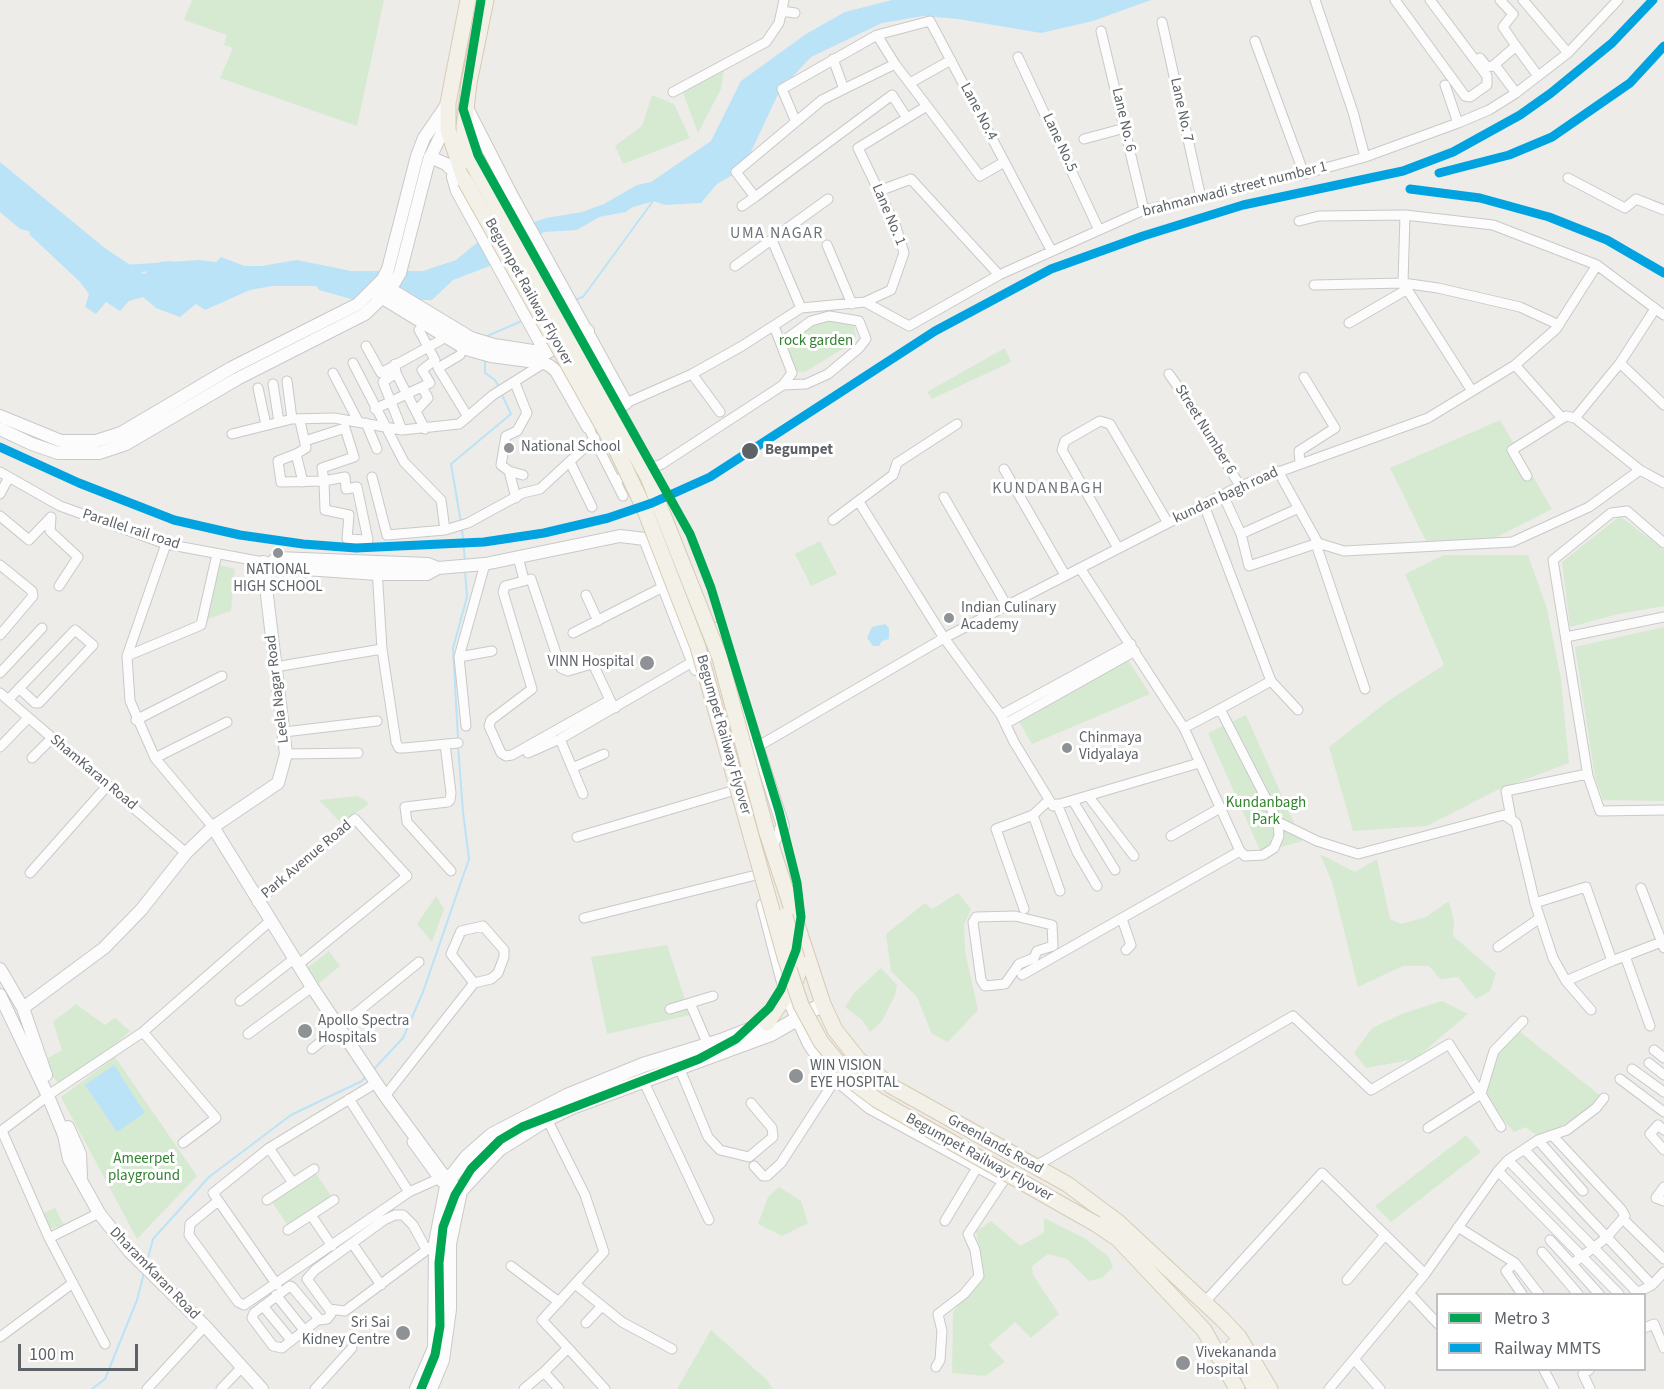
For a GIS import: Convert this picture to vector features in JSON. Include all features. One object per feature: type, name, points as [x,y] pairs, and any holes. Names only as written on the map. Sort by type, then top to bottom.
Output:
[{"type":"main road","name":"Begumpet Railway Flyover","points":[[468,0],[448,103],[448,130],[458,171],[617,451],[660,548],[698,647],[795,989],[821,1042],[857,1085],[885,1106],[1096,1224],[1118,1239],[1124,1249]]},
{"type":"main road","name":"Begumpet Railway Flyover","points":[[486,0],[466,106],[465,145],[473,164],[648,477],[720,658],[769,839]]},
{"type":"main road","points":[[417,1389],[435,1348],[431,1246],[448,1185],[467,1157],[492,1135],[535,1111],[643,1065],[708,1045],[767,1023],[798,974],[797,959],[705,643],[689,603],[660,548]]},
{"type":"main road","name":"Greenlands Road","points":[[769,839],[823,1004],[836,1030],[858,1059],[891,1086],[1068,1184],[1118,1222],[1239,1337],[1270,1389]]},
{"type":"main road","points":[[448,1185],[547,1119],[643,1080],[725,1053],[771,1034],[823,1004]]},
{"type":"main road","points":[[875,1111],[891,1086]]},
{"type":"main road","points":[[430,1389],[442,1359],[449,1309],[448,1185]]},
{"type":"main road","name":"Greenlands Road","points":[[1124,1249],[1204,1330],[1237,1389]]},
{"type":"main road","points":[[1203,1304],[1231,1342],[1255,1389]]},
{"type":"street","points":[[673,92],[766,42],[779,23],[784,0]]},
{"type":"street","points":[[1315,0],[1347,91],[1365,157]]},
{"type":"street","points":[[1395,0],[1465,96],[1470,97],[1487,85],[1487,76],[1430,0]]},
{"type":"street","points":[[1438,0],[1487,67],[1495,65],[1496,61],[1516,46]]},
{"type":"street","points":[[1500,0],[1513,14],[1503,27],[1538,76]]},
{"type":"street","points":[[1522,0],[1568,53]]},
{"type":"street","name":"brahmanwadi street number 1","points":[[865,302],[909,326],[999,275],[1144,210],[1304,174],[1365,157],[1458,123],[1489,110],[1516,93],[1568,53],[1618,0]]},
{"type":"street","points":[[782,10],[795,13]]},
{"type":"street","name":"Lane No.4","points":[[877,35],[930,21],[1051,250]]},
{"type":"street","name":"Lane No. 7","points":[[1162,22],[1201,198]]},
{"type":"street","name":"Lane No. 6","points":[[1101,31],[1144,210]]},
{"type":"street","points":[[796,122],[782,89],[877,35],[895,63],[980,176],[1004,162]]},
{"type":"street","points":[[1255,41],[1304,174]]},
{"type":"street","name":"Lane No.5","points":[[1018,57],[1099,230]]},
{"type":"street","points":[[833,59],[844,89]]},
{"type":"street","points":[[910,83],[951,60]]},
{"type":"street","points":[[755,197],[736,172],[822,100],[895,63]]},
{"type":"street","points":[[1495,65],[1516,93]]},
{"type":"street","points":[[1444,85],[1458,123]]},
{"type":"street","points":[[1478,92],[1489,110]]},
{"type":"street","points":[[742,206],[891,95],[907,118],[927,106]]},
{"type":"street","points":[[425,158],[424,138],[448,103]]},
{"type":"street","points":[[466,106],[517,205],[626,404]]},
{"type":"street","name":"Lane No. 1","points":[[865,302],[891,290],[904,253],[879,191],[858,148],[907,118]]},
{"type":"street","points":[[0,429],[58,453],[99,453],[117,447],[166,412],[365,314],[380,290],[425,158],[448,120]]},
{"type":"street","points":[[1084,139],[1125,128]]},
{"type":"street","points":[[425,158],[446,164],[458,171],[457,191],[533,329],[545,358],[556,371],[592,433],[623,496]]},
{"type":"street","points":[[1568,178],[1625,208],[1636,199],[1664,210]]},
{"type":"street","points":[[879,191],[912,179],[999,275]]},
{"type":"street","points":[[735,266],[828,199]]},
{"type":"street","points":[[1405,215],[1405,286],[1472,391]]},
{"type":"street","points":[[1299,221],[1319,216],[1405,215],[1493,225],[1597,266],[1664,315]]},
{"type":"street","points":[[772,240],[801,308]]},
{"type":"street","points":[[827,245],[852,304]]},
{"type":"street","name":"kundan bagh road","points":[[757,747],[944,638],[1240,486],[1428,417],[1515,365],[1559,325],[1597,266]]},
{"type":"street","points":[[1314,285],[1405,286],[1451,290],[1520,307],[1559,325]]},
{"type":"street","points":[[1349,323],[1405,286]]},
{"type":"street","points":[[380,290],[471,338],[527,356],[545,358]]},
{"type":"street","points":[[372,477],[387,535],[445,530],[468,523],[516,498],[540,489],[570,462],[592,433],[626,404],[692,374],[801,308],[865,302]]},
{"type":"street","points":[[1527,476],[1512,450],[1568,418],[1620,363],[1655,309]]},
{"type":"street","points":[[781,343],[811,321],[829,316],[859,321],[866,339],[859,348],[828,374],[806,384],[783,385]]},
{"type":"street","points":[[616,480],[662,464],[783,385],[792,373],[774,326]]},
{"type":"street","points":[[375,409],[430,383],[422,370],[435,360],[426,348],[419,330]]},
{"type":"street","points":[[231,434],[279,422],[334,418],[402,430],[459,424],[493,395],[515,383],[545,358],[588,332]]},
{"type":"street","points":[[402,430],[382,381],[426,348],[441,340]]},
{"type":"street","points":[[366,346],[381,374],[396,369]]},
{"type":"street","points":[[460,355],[438,368],[468,417]]},
{"type":"street","points":[[353,363],[404,462],[441,500],[445,530]]},
{"type":"street","points":[[1620,363],[1664,405]]},
{"type":"street","points":[[1515,365],[1568,418],[1640,470],[1664,483]]},
{"type":"street","points":[[396,369],[425,429]]},
{"type":"street","points":[[333,373],[377,450]]},
{"type":"street","points":[[692,374],[720,412]]},
{"type":"street","name":"Street Number 6","points":[[1169,374],[1193,408],[1240,486]]},
{"type":"street","points":[[1300,463],[1299,451],[1335,428],[1304,377]]},
{"type":"street","points":[[287,381],[296,420],[305,441],[305,449],[278,461],[279,480],[283,483],[324,481],[345,477],[346,489],[357,487],[368,540],[347,539],[350,515],[325,510],[324,481],[322,468],[354,456],[345,428],[305,441]]},
{"type":"street","points":[[515,383],[527,413],[517,431],[506,436],[501,465],[509,471],[523,475]]},
{"type":"street","points":[[273,384],[279,422]]},
{"type":"street","points":[[416,411],[428,398],[422,387]]},
{"type":"street","points":[[258,388],[266,425]]},
{"type":"street","points":[[0,416],[36,433],[61,441],[96,441],[142,427]]},
{"type":"street","points":[[1118,548],[1062,450],[1065,441],[1100,421],[1110,424],[1168,523]]},
{"type":"street","points":[[833,520],[893,474],[897,463],[957,424]]},
{"type":"street","points":[[296,454],[303,482]]},
{"type":"street","points":[[570,462],[592,507]]},
{"type":"street","points":[[1004,469],[1065,575]]},
{"type":"street","points":[[1223,495],[1241,534],[1249,566],[1317,543],[1344,551],[1512,542],[1588,507],[1640,470]]},
{"type":"street","points":[[509,471],[516,498]]},
{"type":"street","points":[[1278,471],[1317,543],[1365,689]]},
{"type":"street","points":[[0,494],[4,474]]},
{"type":"street","name":"Parallel rail road","points":[[4,474],[60,506],[166,544],[267,562],[277,567],[377,568],[427,574],[443,568],[485,564],[620,536],[645,539]]},
{"type":"street","points":[[945,497],[1007,606]]},
{"type":"street","points":[[859,502],[944,638],[1003,719],[1053,802],[1077,852],[1097,886]]},
{"type":"street","points":[[1204,505],[1271,681],[1298,710]]},
{"type":"street","points":[[0,516],[29,540],[60,506]]},
{"type":"street","points":[[1241,534],[1299,508]]},
{"type":"street","points":[[1664,543],[1627,511],[1611,513],[1553,560],[1587,774],[1600,811],[1664,810]]},
{"type":"street","points":[[51,517],[51,532],[78,557],[59,586]]},
{"type":"street","name":"Greenlands Road","points":[[645,539],[694,661],[756,875],[786,994],[814,1053],[835,1080],[875,1111],[1004,1180],[1124,1249]]},
{"type":"street","points":[[166,544],[127,656],[130,701],[136,720],[155,758],[213,826],[269,922],[340,1027],[374,1084],[448,1185]]},
{"type":"street","points":[[127,656],[201,625],[217,554]]},
{"type":"street","points":[[518,557],[524,580]]},
{"type":"street","name":"Leela Nagar Road","points":[[23,1008],[104,948],[141,910],[186,852],[213,826],[278,783],[286,754],[275,667],[267,562]]},
{"type":"street","points":[[466,726],[459,657],[485,564]]},
{"type":"street","points":[[0,565],[32,591],[33,596],[0,635]]},
{"type":"street","points":[[377,568],[382,649],[396,742],[399,748],[458,742]]},
{"type":"street","points":[[1080,568],[1184,728],[1240,851],[1245,856],[1263,855],[1274,848],[1279,836],[1278,822],[1220,709]]},
{"type":"street","points":[[613,704],[592,664],[568,671],[561,668],[532,582],[528,578],[505,586],[503,592],[532,689],[496,716],[489,726],[501,753],[506,756],[583,720],[694,661],[726,649]]},
{"type":"street","points":[[573,633],[665,586]]},
{"type":"street","points":[[586,595],[598,621]]},
{"type":"street","points":[[1566,637],[1664,617]]},
{"type":"street","points":[[0,673],[42,628]]},
{"type":"street","points":[[687,641],[719,628],[783,826],[769,839]]},
{"type":"street","points":[[4,697],[19,688],[75,630],[93,645],[39,703],[35,703],[19,688]]},
{"type":"street","points":[[1003,719],[1133,648]]},
{"type":"street","points":[[275,667],[382,649]]},
{"type":"street","points":[[459,657],[492,651]]},
{"type":"street","points":[[136,720],[222,676]]},
{"type":"street","points":[[1184,728],[1271,681]]},
{"type":"street","name":"ShamKaran Road","points":[[4,697],[186,852]]},
{"type":"street","points":[[0,747],[28,718]]},
{"type":"street","points":[[528,753],[560,739],[583,720]]},
{"type":"street","points":[[155,758],[227,722]]},
{"type":"street","points":[[284,732],[377,722]]},
{"type":"street","points":[[32,758],[52,738]]},
{"type":"street","points":[[560,739],[583,794]]},
{"type":"street","points":[[445,744],[452,793],[450,800],[405,807],[407,822],[451,871]]},
{"type":"street","points":[[286,754],[358,753]]},
{"type":"street","points":[[572,768],[604,754]]},
{"type":"street","points":[[1024,909],[996,829],[1033,815],[1053,802],[1089,797],[1199,763]]},
{"type":"street","points":[[1511,818],[1506,791],[1587,774]]},
{"type":"street","points":[[30,873],[108,785]]},
{"type":"street","points":[[577,837],[732,791]]},
{"type":"street","points":[[1089,797],[1134,856]]},
{"type":"street","points":[[1073,801],[1114,870]]},
{"type":"street","points":[[1171,836],[1220,808]]},
{"type":"street","points":[[1033,815],[1060,891]]},
{"type":"street","points":[[1278,822],[1317,841],[1358,854],[1504,815],[1511,818],[1516,823],[1535,903],[1553,958],[1566,981],[1591,1010]]},
{"type":"street","name":"Park Avenue Road","points":[[257,902],[356,819],[407,876],[297,961]]},
{"type":"street","points":[[1019,964],[1023,974],[1240,851]]},
{"type":"street","points":[[584,918],[756,875]]},
{"type":"street","points":[[1535,903],[1586,887],[1612,961]]},
{"type":"street","points":[[1566,981],[1625,956],[1663,944],[1641,888]]},
{"type":"street","points":[[1015,916],[1052,925],[1053,946],[1037,951],[1034,958],[1019,964],[1005,984],[983,984],[973,922],[976,917],[1015,916]]},
{"type":"street","points":[[1498,947],[1540,918]]},
{"type":"street","points":[[1122,919],[1131,945],[1126,950]]},
{"type":"street","points":[[105,1344],[49,1238],[1,1132],[50,1094],[143,1032],[269,922]]},
{"type":"street","points":[[385,1096],[474,983],[495,976],[504,957],[501,947],[483,926],[462,931],[451,954],[474,983]]},
{"type":"street","points":[[1625,956],[1650,1026]]},
{"type":"street","points":[[240,1002],[297,961]]},
{"type":"street","points":[[312,1049],[419,962]]},
{"type":"street","name":"DharamKaran Road","points":[[0,969],[23,1008],[64,1135],[69,1159],[82,1178],[99,1214],[129,1251],[205,1326],[262,1389]]},
{"type":"street","points":[[248,1034],[312,987]]},
{"type":"street","name":"DharamKaran Road","points":[[0,995],[50,1094]]},
{"type":"street","points":[[670,1009],[713,996]]},
{"type":"street","points":[[690,1003],[708,1045]]},
{"type":"street","points":[[1034,1167],[1293,1016],[1371,1090],[1449,1044],[1501,1127]]},
{"type":"street","points":[[1428,1128],[1480,1094],[1494,1051],[1523,1021]]},
{"type":"street","points":[[143,1032],[216,1118],[183,1143]]},
{"type":"street","points":[[1654,1050],[1664,1058]]},
{"type":"street","points":[[1649,1063],[1664,1075]]},
{"type":"street","points":[[679,1067],[708,1137],[720,1150],[749,1157],[772,1137],[772,1128],[751,1104]]},
{"type":"street","points":[[1632,1069],[1664,1092]]},
{"type":"street","points":[[1620,1079],[1664,1112]]},
{"type":"street","points":[[643,1080],[710,1220]]},
{"type":"street","points":[[754,1167],[763,1176],[767,1176],[781,1162],[835,1080]]},
{"type":"street","points":[[374,1084],[448,1185]]},
{"type":"street","points":[[277,1285],[213,1193],[269,1148],[374,1084]]},
{"type":"street","points":[[1329,1389],[1425,1274],[1508,1160],[1538,1140],[1567,1131],[1596,1108],[1604,1098]]},
{"type":"street","points":[[349,1099],[409,1192]]},
{"type":"street","points":[[547,1119],[585,1195],[604,1252],[542,1320],[605,1389]]},
{"type":"street","points":[[1664,1130],[1658,1125],[1650,1134],[1664,1150]]},
{"type":"street","points":[[1552,1135],[1622,1209],[1624,1220],[1664,1259]]},
{"type":"street","points":[[1538,1140],[1583,1191]]},
{"type":"street","points":[[269,1148],[294,1183]]},
{"type":"street","points":[[1525,1150],[1652,1285]]},
{"type":"street","points":[[1508,1160],[1594,1247],[1635,1293]]},
{"type":"street","points":[[945,1221],[978,1166]]},
{"type":"street","points":[[267,1200],[314,1169]]},
{"type":"street","points":[[1498,1171],[1618,1293]]},
{"type":"street","points":[[1203,1304],[1322,1173],[1425,1274]]},
{"type":"street","points":[[936,1367],[940,1360],[942,1331],[938,1314],[964,1294],[979,1276],[975,1250],[968,1234],[1004,1180]]},
{"type":"street","points":[[218,1201],[190,1224],[189,1235],[240,1304],[247,1305],[409,1192],[448,1185]]},
{"type":"street","points":[[1664,1187],[1656,1198],[1664,1201]]},
{"type":"street","points":[[288,1230],[334,1200]]},
{"type":"street","points":[[49,1238],[99,1214]]},
{"type":"street","points":[[311,1215],[332,1246]]},
{"type":"street","points":[[319,1318],[282,1347],[273,1346],[252,1318],[276,1295],[290,1286],[319,1318],[327,1319],[331,1314],[329,1309],[307,1279],[308,1276],[384,1220],[403,1215],[431,1246],[345,1311],[329,1309]]},
{"type":"street","points":[[1572,1264],[1606,1238],[1624,1220]]},
{"type":"street","points":[[1458,1227],[1515,1263],[1538,1293]]},
{"type":"street","points":[[1347,1280],[1385,1235]]},
{"type":"street","points":[[1550,1240],[1598,1293]]},
{"type":"street","points":[[352,1243],[381,1285]]},
{"type":"street","points":[[1542,1252],[1577,1293]]},
{"type":"street","points":[[1515,1263],[1506,1271],[1521,1293]]},
{"type":"street","points":[[511,1266],[559,1302]]},
{"type":"street","points":[[1638,1293],[1652,1285],[1664,1272]]},
{"type":"street","points":[[0,1337],[73,1283]]},
{"type":"street","points":[[574,1284],[622,1322],[672,1349]]},
{"type":"street","points":[[1409,1293],[1436,1323]]},
{"type":"street","points":[[276,1295],[304,1330]]},
{"type":"street","points":[[263,1306],[291,1340]]},
{"type":"street","points":[[586,1323],[601,1307]]},
{"type":"street","points":[[1646,1327],[1654,1324],[1664,1348]]},
{"type":"street","points":[[147,1389],[205,1326]]},
{"type":"street","points":[[315,1389],[351,1348]]},
{"type":"street","points":[[524,1389],[568,1348]]},
{"type":"street","points":[[1354,1359],[1380,1389]]},
{"type":"street","points":[[220,1389],[242,1367]]},
{"type":"street","points":[[1545,1371],[1554,1389]]},
{"type":"street","points":[[1588,1371],[1583,1374],[1590,1389]]},
{"type":"street","points":[[544,1372],[559,1389]]},
{"type":"green space","points":[[192,0],[384,0],[357,126],[220,78],[233,48],[224,45],[227,35],[184,20]]},
{"type":"green space","points":[[724,69],[721,89],[698,133],[682,90]]},
{"type":"green space","points":[[652,95],[674,104],[690,138],[623,164],[615,146],[642,126]]},
{"type":"green space","name":"rock garden","points":[[841,317],[854,326],[856,337],[849,345],[805,372],[794,371],[788,342],[810,321]]},
{"type":"green space","points":[[1005,348],[1011,362],[932,399],[927,392]]},
{"type":"green space","points":[[1500,420],[1552,509],[1493,539],[1426,541],[1390,468]]},
{"type":"green space","points":[[1620,516],[1664,550],[1664,606],[1618,614],[1570,627],[1562,562]]},
{"type":"green space","points":[[820,541],[837,574],[811,586],[795,554]]},
{"type":"green space","points":[[1444,555],[1528,555],[1547,609],[1561,679],[1569,763],[1497,790],[1427,826],[1353,831],[1329,747],[1388,701],[1444,665],[1405,574]]},
{"type":"green space","points":[[220,565],[235,569],[231,611],[205,620]]},
{"type":"green space","points":[[1664,627],[1664,801],[1603,800],[1595,777],[1575,647]]},
{"type":"green space","points":[[1126,657],[1150,694],[1032,744],[1017,718]]},
{"type":"green space","name":"Kundanbagh Park","points":[[1246,715],[1302,841],[1261,853],[1208,733]]},
{"type":"green space","points":[[357,796],[369,804],[341,823],[319,800]]},
{"type":"green space","points":[[1320,854],[1355,872],[1377,859],[1390,919],[1401,924],[1426,917],[1449,901],[1454,921],[1453,936],[1496,973],[1490,991],[1476,999],[1458,977],[1440,979],[1429,966],[1403,966],[1358,987],[1332,882]]},
{"type":"green space","points":[[958,893],[971,909],[964,925],[965,951],[978,1010],[948,1042],[932,1034],[917,997],[891,971],[886,934],[925,903],[932,909]]},
{"type":"green space","points":[[436,896],[444,909],[432,942],[417,924]]},
{"type":"green space","points":[[667,945],[690,1015],[607,1034],[591,957]]},
{"type":"green space","points":[[329,951],[340,966],[318,984],[306,969]]},
{"type":"green space","points":[[881,968],[897,985],[895,995],[882,1021],[870,1032],[862,1020],[845,1007],[854,993]]},
{"type":"green space","points":[[1442,1001],[1468,1014],[1415,1059],[1366,1068],[1354,1053],[1372,1028],[1404,1013]]},
{"type":"green space","points":[[76,1004],[105,1025],[115,1018],[130,1031],[106,1053],[59,1084],[41,1062],[62,1050],[53,1022]]},
{"type":"green space","points":[[1519,1031],[1602,1097],[1587,1112],[1552,1131],[1536,1135],[1526,1127],[1514,1132],[1492,1107],[1484,1092],[1500,1049]]},
{"type":"green space","name":"Ameerpet playground","points":[[115,1057],[197,1176],[137,1239],[61,1097]]},
{"type":"green space","points":[[1466,1135],[1481,1152],[1391,1222],[1375,1206]]},
{"type":"green space","points":[[315,1172],[332,1197],[289,1227],[272,1202]]},
{"type":"green space","points":[[779,1187],[801,1201],[808,1223],[782,1236],[758,1224],[768,1197]]},
{"type":"green space","points":[[55,1208],[64,1225],[50,1229],[44,1213]]},
{"type":"green space","points":[[1044,1218],[1086,1239],[1109,1257],[1113,1267],[1102,1278],[1089,1281],[1067,1259],[1048,1254],[1032,1266],[1033,1275],[1059,1314],[1031,1338],[1015,1322],[989,1345],[1005,1362],[985,1376],[952,1373],[953,1312],[984,1273],[976,1231],[991,1221],[1020,1246],[1044,1233]]},
{"type":"green space","points":[[711,1330],[766,1379],[773,1389],[677,1389]]},
{"type":"water","points":[[892,0],[1151,0],[1093,21],[1041,33],[958,19],[923,16],[882,23],[811,57],[780,90],[743,169],[717,184],[701,203],[665,205],[644,198],[626,212],[599,217],[577,230],[544,232],[495,264],[453,280],[432,300],[358,301],[319,290],[316,286],[272,286],[250,290],[205,310],[196,304],[180,317],[156,308],[143,297],[129,301],[120,311],[106,302],[96,314],[85,307],[89,294],[80,282],[30,235],[29,231],[20,229],[0,212],[0,162],[106,249],[144,274],[160,262],[172,261],[179,267],[190,267],[193,262],[200,268],[209,269],[221,257],[245,266],[261,266],[297,260],[351,271],[423,271],[456,260],[479,241],[546,218],[582,212],[604,204],[637,185],[651,182],[711,141],[741,81],[806,34],[845,12]]},
{"type":"water","points":[[885,624],[889,628],[889,639],[882,641],[879,646],[873,646],[867,638],[872,627]]},
{"type":"water","points":[[114,1065],[145,1113],[117,1132],[85,1085]]},
{"type":"waterway","points":[[630,204],[657,196]]},
{"type":"waterway","points":[[574,300],[583,297],[653,201]]},
{"type":"waterway","points":[[124,269],[199,264],[222,267]]},
{"type":"waterway","points":[[485,337],[524,320]]},
{"type":"waterway","points":[[485,360],[485,373],[495,380],[499,387]]},
{"type":"waterway","points":[[461,523],[451,464],[511,414],[501,393]]},
{"type":"waterway","points":[[462,528],[465,561]]},
{"type":"waterway","points":[[458,739],[453,648],[467,597],[465,570]]},
{"type":"waterway","points":[[374,1069],[403,1038],[423,992],[469,859],[458,745]]},
{"type":"waterway","points":[[147,1262],[153,1239],[209,1177],[291,1115],[362,1081],[367,1075]]},
{"type":"waterway","points":[[92,1389],[105,1379],[137,1300],[144,1273]]},
{"type":"metro line","name":"3","points":[[421,1389],[435,1355],[440,1326],[439,1263],[443,1227],[455,1195],[471,1169],[500,1140],[522,1127],[699,1059],[736,1039],[769,1008],[781,989],[796,950],[801,917],[797,883],[779,811],[711,588],[690,534],[478,155],[463,109],[481,0]]},
{"type":"rail line","name":"MMTS","points":[[0,447],[79,483],[174,520],[240,535],[303,544],[356,548],[484,542],[544,533],[608,518],[652,503],[710,477],[935,331],[1051,269],[1143,236],[1243,205],[1403,171],[1453,152],[1520,115],[1551,93],[1612,43],[1653,0]]},
{"type":"rail line","name":"MMTS","points":[[1439,173],[1509,155],[1552,137],[1630,83],[1664,46]]},
{"type":"rail line","name":"MMTS","points":[[1410,189],[1480,198],[1549,217],[1607,240],[1664,273]]},
{"type":"place","name":"National School","points":[[509,448]]},
{"type":"place","name":"Begumpet","points":[[750,451]]},
{"type":"place","name":"NATIONAL HIGH SCHOOL","points":[[278,553]]},
{"type":"place","name":"Indian Culinary Academy","points":[[949,618]]},
{"type":"place","name":"VINN Hospital","points":[[647,663]]},
{"type":"place","name":"Chinmaya Vidyalaya","points":[[1067,748]]},
{"type":"place","name":"Apollo Spectra Hospitals","points":[[305,1031]]},
{"type":"place","name":"WIN VISION EYE HOSPITAL","points":[[796,1076]]},
{"type":"place","name":"Sri Sai Kidney Centre","points":[[403,1333]]},
{"type":"place","name":"Vivekananda Hospital","points":[[1183,1363]]},
{"type":"district","name":"UMA NAGAR","points":[[777,234]]},
{"type":"district","name":"KUNDANBAGH","points":[[1048,489]]}]
